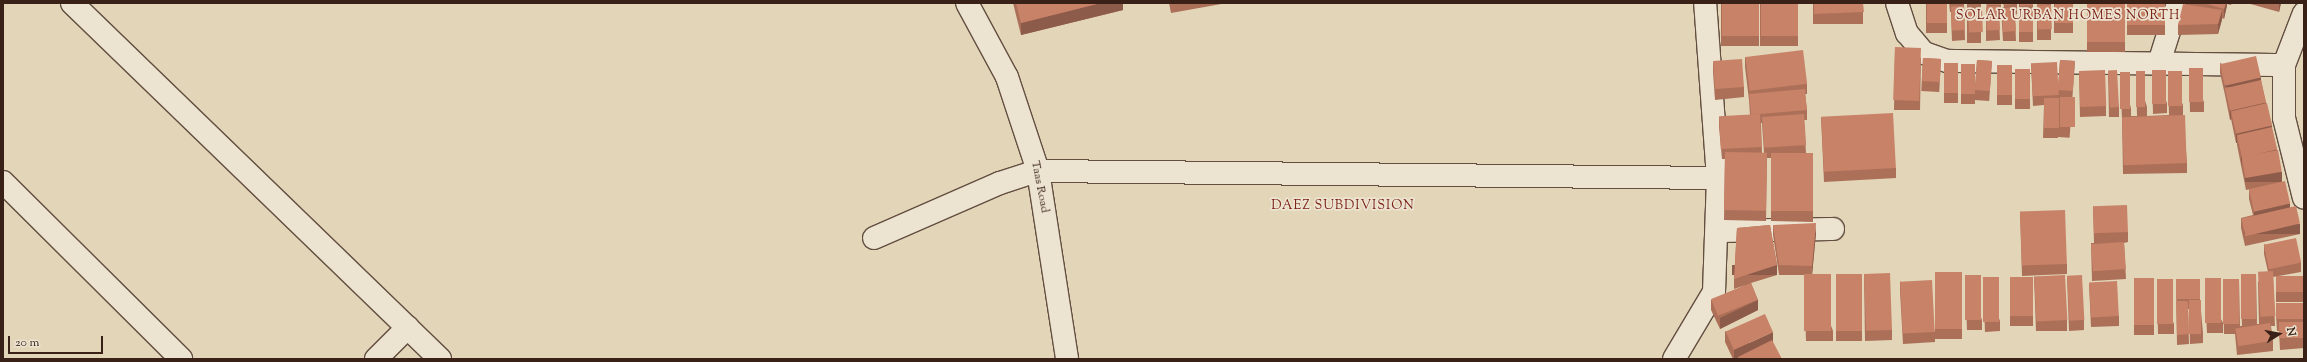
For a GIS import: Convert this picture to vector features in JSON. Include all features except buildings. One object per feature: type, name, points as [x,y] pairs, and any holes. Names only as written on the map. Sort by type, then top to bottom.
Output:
[{"type":"street","points":[[72,3],[440,359]]},
{"type":"street","name":"Taas Road","points":[[967,3],[1007,77],[1038,171],[1067,359]]},
{"type":"street","points":[[1674,359],[1714,292],[1718,178],[1705,3]]},
{"type":"street","points":[[1897,3],[1907,33],[1924,53],[1947,61],[2284,65]]},
{"type":"street","points":[[2160,63],[2178,3]]},
{"type":"street","points":[[2304,13],[2284,65],[2284,118],[2304,198]]},
{"type":"street","points":[[874,238],[1000,183],[1038,171],[1718,178]]},
{"type":"street","points":[[3,182],[181,359]]},
{"type":"street","points":[[1717,231],[1833,228]]},
{"type":"street","points":[[376,359],[408,327]]},
{"type":"district","name":"SOLAR URBAN HOMES NORTH","points":[[2068,16]]},
{"type":"district","name":"DAEZ SUBDIVISION","points":[[1343,206]]}]
